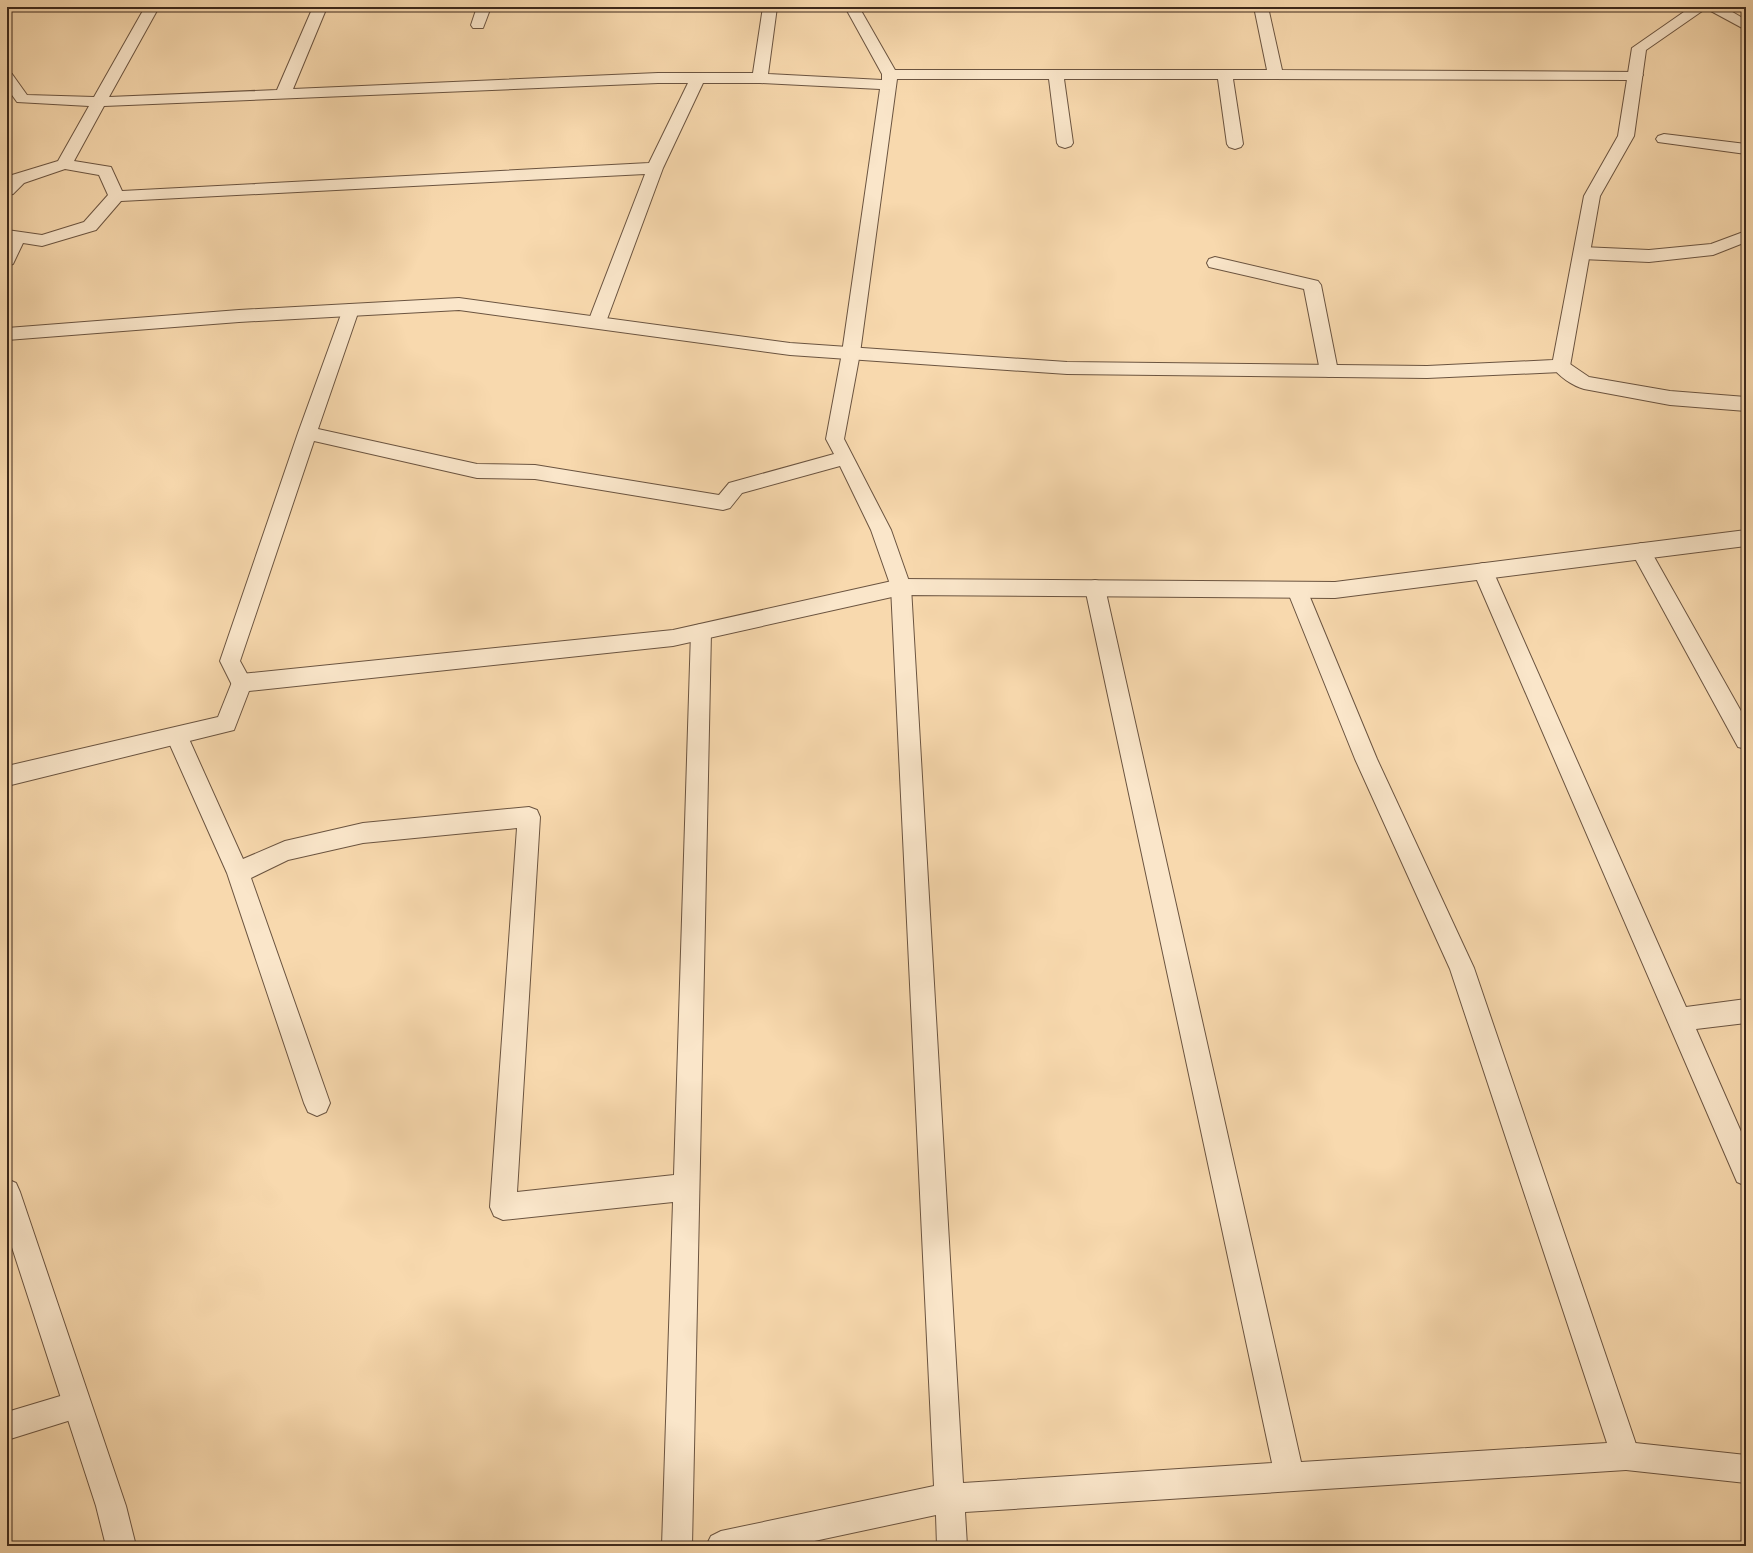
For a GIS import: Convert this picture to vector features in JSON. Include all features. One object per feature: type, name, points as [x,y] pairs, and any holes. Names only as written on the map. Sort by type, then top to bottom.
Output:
[{"type":"street","points":[[64,164],[152,7]]},
{"type":"street","points":[[283,94],[320,7]]},
{"type":"street","points":[[478,25],[484,7]]},
{"type":"street","points":[[760,78],[770,7]]},
{"type":"street","points":[[852,7],[889,80],[851,354],[835,439],[863,490],[896,568],[901,587],[952,1546]]},
{"type":"street","points":[[1261,7],[1275,74]]},
{"type":"street","points":[[1561,366],[1592,196],[1626,136],[1639,48],[1701,7]]},
{"type":"street","points":[[1714,7],[1746,26]]},
{"type":"street","points":[[7,77],[22,99],[99,102],[698,78],[889,80],[1056,74],[1635,75]]},
{"type":"street","points":[[1056,74],[1065,143]]},
{"type":"street","points":[[1225,74],[1235,144]]},
{"type":"street","points":[[597,322],[655,168],[698,78]]},
{"type":"street","points":[[1664,139],[1746,149]]},
{"type":"street","points":[[8,188],[18,179],[64,164],[105,171],[116,196]]},
{"type":"street","points":[[7,260],[12,236],[42,241],[90,226],[116,196],[655,168]]},
{"type":"street","points":[[1582,253],[1649,256],[1713,249],[1746,236]]},
{"type":"street","points":[[1215,263],[1312,285],[1329,371]]},
{"type":"street","points":[[7,334],[239,316],[459,304],[790,349],[1068,368],[1427,372],[1561,366],[1584,382],[1670,398],[1746,404]]},
{"type":"street","points":[[7,776],[226,724],[241,683],[230,661],[306,432],[350,310]]},
{"type":"street","points":[[306,432],[477,471],[535,472],[723,503],[736,488],[845,458]]},
{"type":"street","points":[[241,683],[665,639],[901,587],[1335,590],[1746,538]]},
{"type":"street","points":[[1641,551],[1746,740]]},
{"type":"street","points":[[1483,571],[1746,1173]]},
{"type":"street","points":[[1095,588],[1290,1478]]},
{"type":"street","points":[[1296,590],[1366,759],[1462,968],[1626,1456]]},
{"type":"street","points":[[677,1546],[700,632]]},
{"type":"street","points":[[176,736],[238,873],[317,1103]]},
{"type":"street","points":[[238,873],[285,851],[363,833],[529,817],[502,1207],[687,1187]]},
{"type":"street","points":[[1679,1020],[1746,1011]]},
{"type":"street","points":[[7,1192],[112,1506],[120,1546]]},
{"type":"street","points":[[7,1426],[77,1405]]},
{"type":"street","points":[[721,1546],[949,1498],[1626,1456],[1746,1470]]}]
